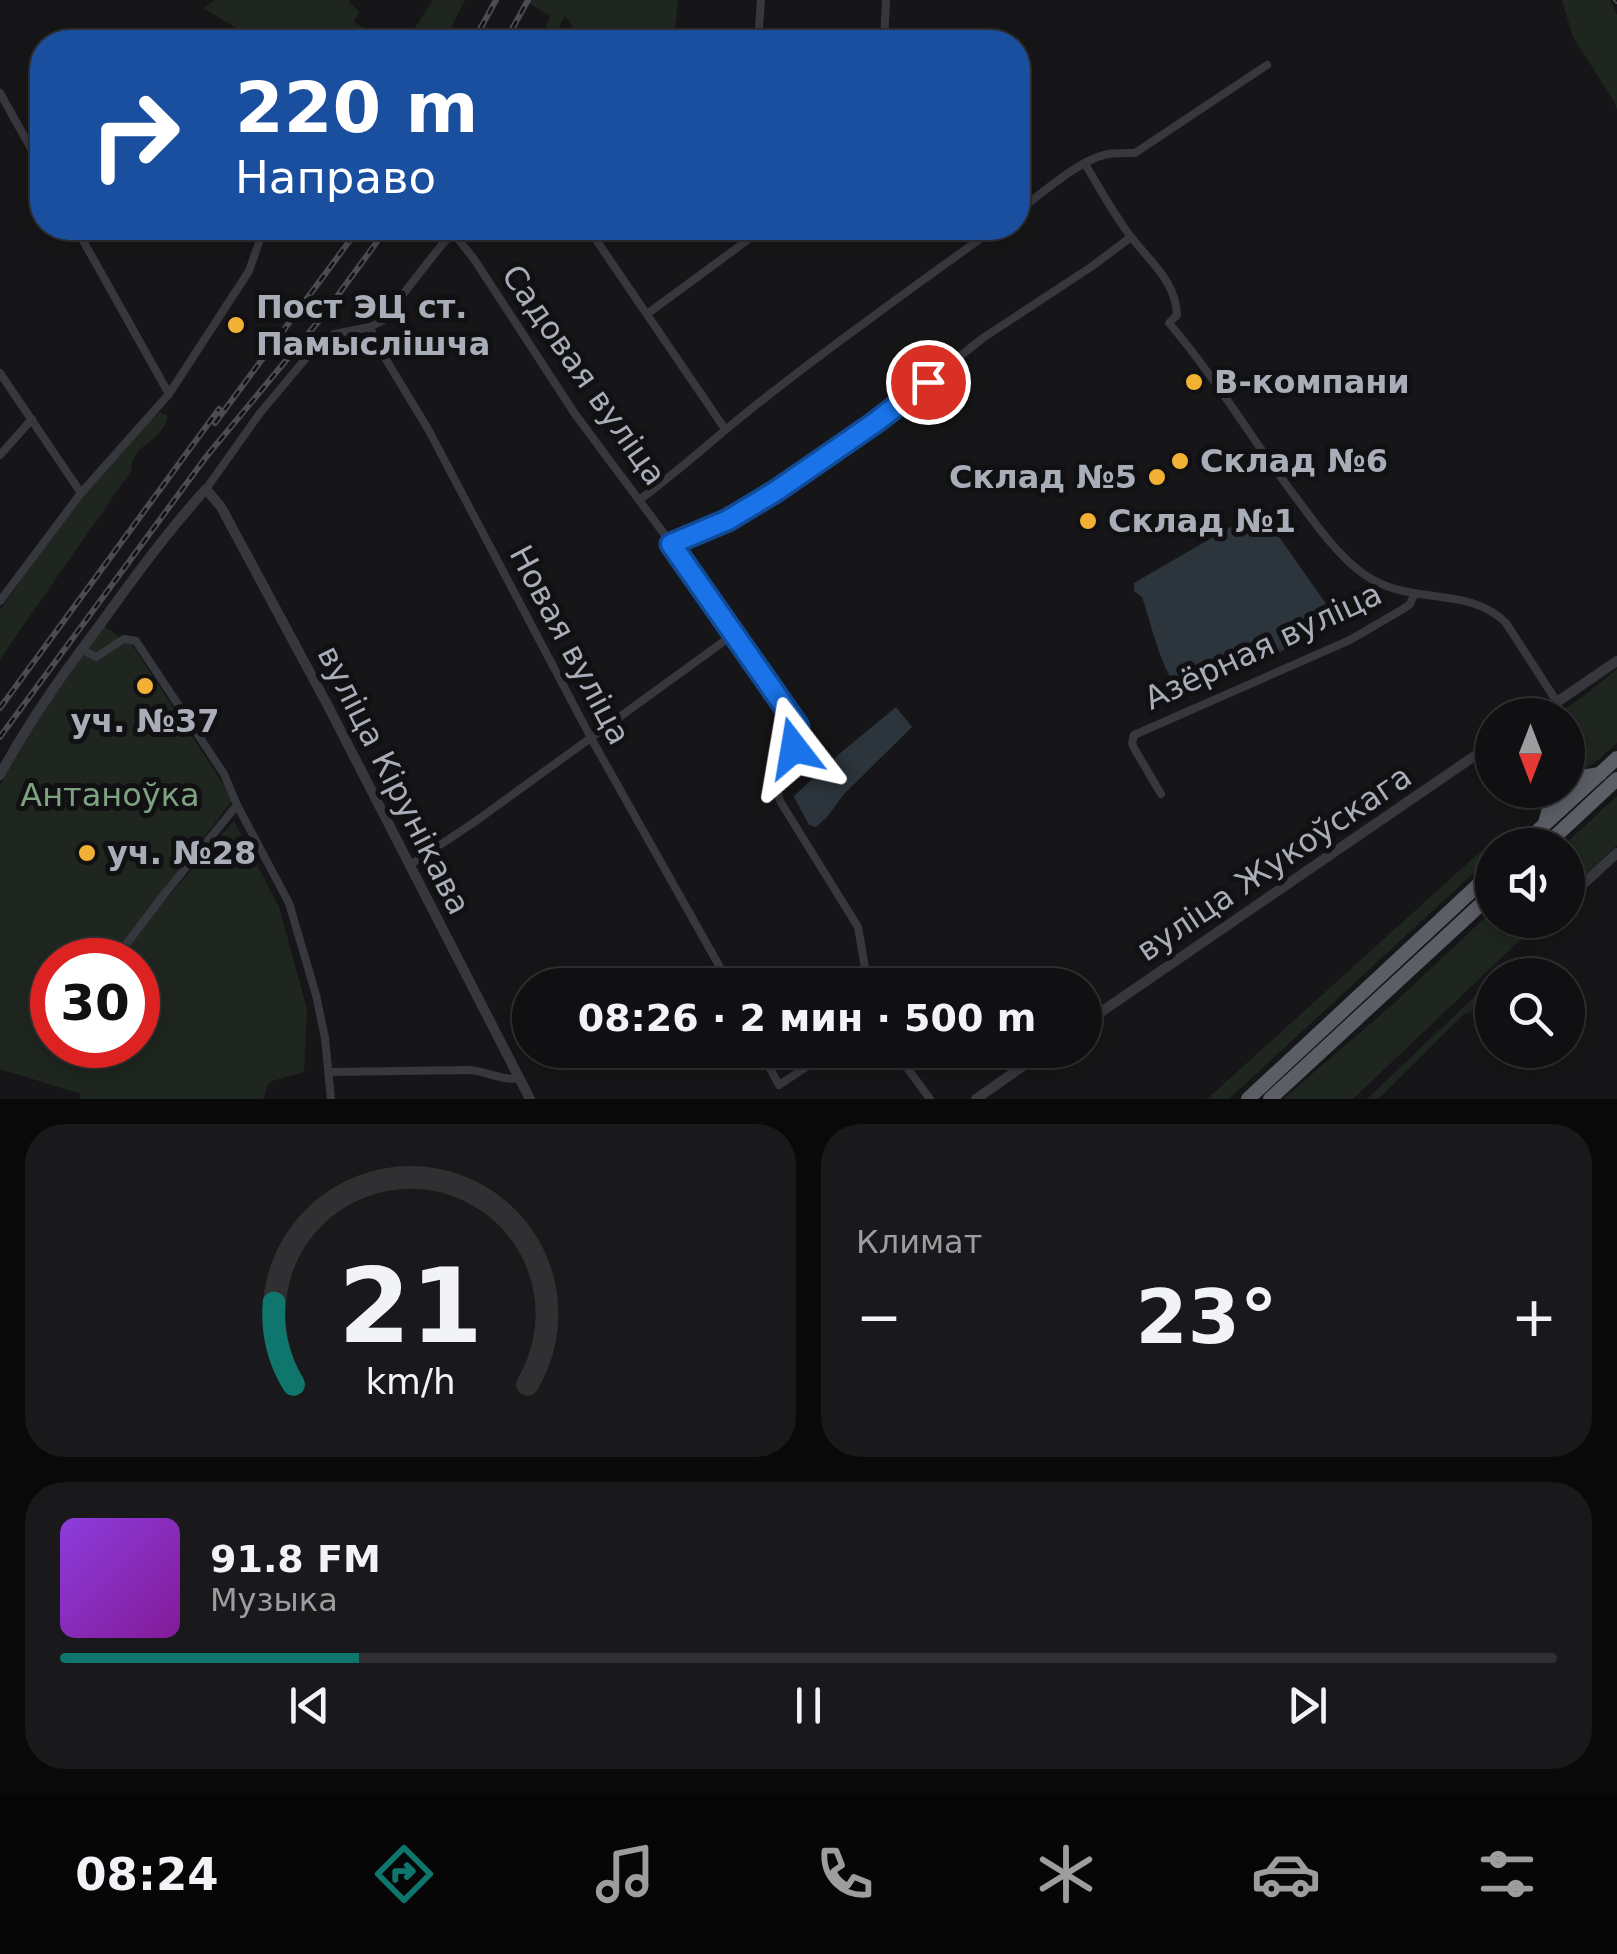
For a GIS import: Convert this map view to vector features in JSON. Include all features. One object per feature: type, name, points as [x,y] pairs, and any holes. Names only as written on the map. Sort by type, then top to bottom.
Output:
[{"type":"highway","points":[[1541,828],[1617,758]]},
{"type":"highway","points":[[1585,776],[1600,774]]},
{"type":"highway","points":[[1564,828],[1617,779]]},
{"type":"highway","points":[[1545,824],[1550,808]]},
{"type":"highway","points":[[1248,1099],[1475,888]]},
{"type":"highway","points":[[1270,1099],[1475,912]]},
{"type":"street","points":[[759,30],[761,0]]},
{"type":"street","points":[[885,30],[886,0]]},
{"type":"street","points":[[1030,202],[1097,156],[1135,153],[1266,65]]},
{"type":"street","points":[[0,93],[30,147]]},
{"type":"street","points":[[1084,164],[1130,237],[1143,248],[1177,300],[1177,315],[1169,324],[1339,552],[1384,587],[1459,600],[1496,613],[1554,698]]},
{"type":"street","points":[[671,544],[728,520],[776,491],[873,424],[982,338],[1130,237]]},
{"type":"street","points":[[83,240],[169,394]]},
{"type":"street","points":[[0,600],[81,493],[169,394],[250,271],[260,240]]},
{"type":"street","points":[[0,775],[27,726],[260,413],[317,345],[334,334],[382,321],[446,240]]},
{"type":"street","name":"Садовая вуліца","points":[[459,240],[575,414],[798,726],[794,748],[778,772],[780,801],[858,928],[865,968]]},
{"type":"street","points":[[597,240],[726,428]]},
{"type":"street","points":[[647,314],[748,240]]},
{"type":"street","points":[[639,500],[796,374],[980,240]]},
{"type":"street","name":"Новая вуліца","points":[[370,327],[591,738],[720,968]]},
{"type":"street","points":[[0,372],[81,493]]},
{"type":"street","points":[[0,455],[32,420]]},
{"type":"street","name":"вуліца Кірунікава","points":[[206,489],[221,507],[328,706],[530,1099]]},
{"type":"street","name":"Азёрная вуліца","points":[[1160,794],[1134,748],[1134,735],[1350,640],[1410,604],[1414,595]]},
{"type":"street","points":[[410,865],[476,822],[734,634]]},
{"type":"street","points":[[82,650],[96,657],[124,639],[139,644],[218,763],[289,903],[316,995],[331,1099]]},
{"type":"street","points":[[1563,698],[1617,661]]},
{"type":"street","name":"вуліца Жукоўскага","points":[[1102,1011],[1475,755]]},
{"type":"street","points":[[131,938],[238,805]]},
{"type":"street","points":[[1585,882],[1617,853]]},
{"type":"street","points":[[770,1068],[779,1084],[804,1068]]},
{"type":"street","points":[[907,1068],[930,1099]]},
{"type":"street","points":[[976,1099],[1020,1068]]},
{"type":"street","points":[[330,1072],[470,1070],[510,1080],[519,1078]]},
{"type":"green space","points":[[215,0],[348,0],[359,12],[354,22],[367,30],[239,30],[204,8]]},
{"type":"green space","points":[[433,0],[465,0],[450,30],[414,30]]},
{"type":"green space","points":[[678,0],[675,30],[570,30],[572,25],[565,16],[557,30],[545,30],[550,16],[529,3]]},
{"type":"green space","points":[[1562,0],[1610,0],[1617,15],[1617,110],[1573,37]]},
{"type":"green space","points":[[160,412],[168,416],[164,426],[141,448],[131,471],[0,659],[0,610],[60,525]]},
{"type":"green space","name":"Антаноўка","points":[[104,626],[133,646],[233,799],[128,938],[30,938],[30,1068],[160,1068],[160,938],[132,938],[234,821],[279,907],[307,1009],[304,1072],[269,1082],[263,1099],[80,1099],[81,1094],[0,1069],[0,785],[33,726]]},
{"type":"green space","points":[[1617,669],[1617,743],[1585,769],[1585,698]]},
{"type":"green space","points":[[1617,796],[1617,845],[1585,875],[1582,828]]},
{"type":"green space","points":[[1475,856],[1475,872],[1229,1099],[1207,1099]]},
{"type":"green space","points":[[1475,927],[1475,938],[1522,938],[1501,958],[1475,958],[1475,983],[1353,1099],[1283,1099]]},
{"type":"green space","points":[[1475,996],[1475,1010],[1463,1015],[1378,1099],[1367,1099]]},
{"type":"shaded area","points":[[1253,514],[1277,534],[1331,611],[1334,624],[1231,673],[1177,687],[1161,656],[1142,597],[1134,591],[1134,583]]},
{"type":"shaded area","points":[[896,707],[912,727],[844,794],[827,817],[816,827],[809,825],[795,795]]},
{"type":"railway","points":[[480,30],[496,0]]},
{"type":"railway","points":[[512,30],[528,0]]},
{"type":"railway","points":[[215,423],[350,240]]},
{"type":"railway","points":[[0,737],[206,457],[322,317],[378,240]]},
{"type":"railway","points":[[0,708],[219,409]]},
{"type":"place","name":"Пост ЭЦ ст. Памыслішча","points":[[236,325]]},
{"type":"place","name":"В-компани","points":[[1194,382]]},
{"type":"place","name":"Склад №6","points":[[1180,461]]},
{"type":"place","name":"Склад №5","points":[[1157,477]]},
{"type":"place","name":"Склад №1","points":[[1088,521]]},
{"type":"place","name":"уч. №37","points":[[145,686]]},
{"type":"place","name":"уч. №28","points":[[87,853]]},
{"type":"route","points":[[794,748],[798,726],[671,544],[728,520],[776,491],[928,382]]}]
